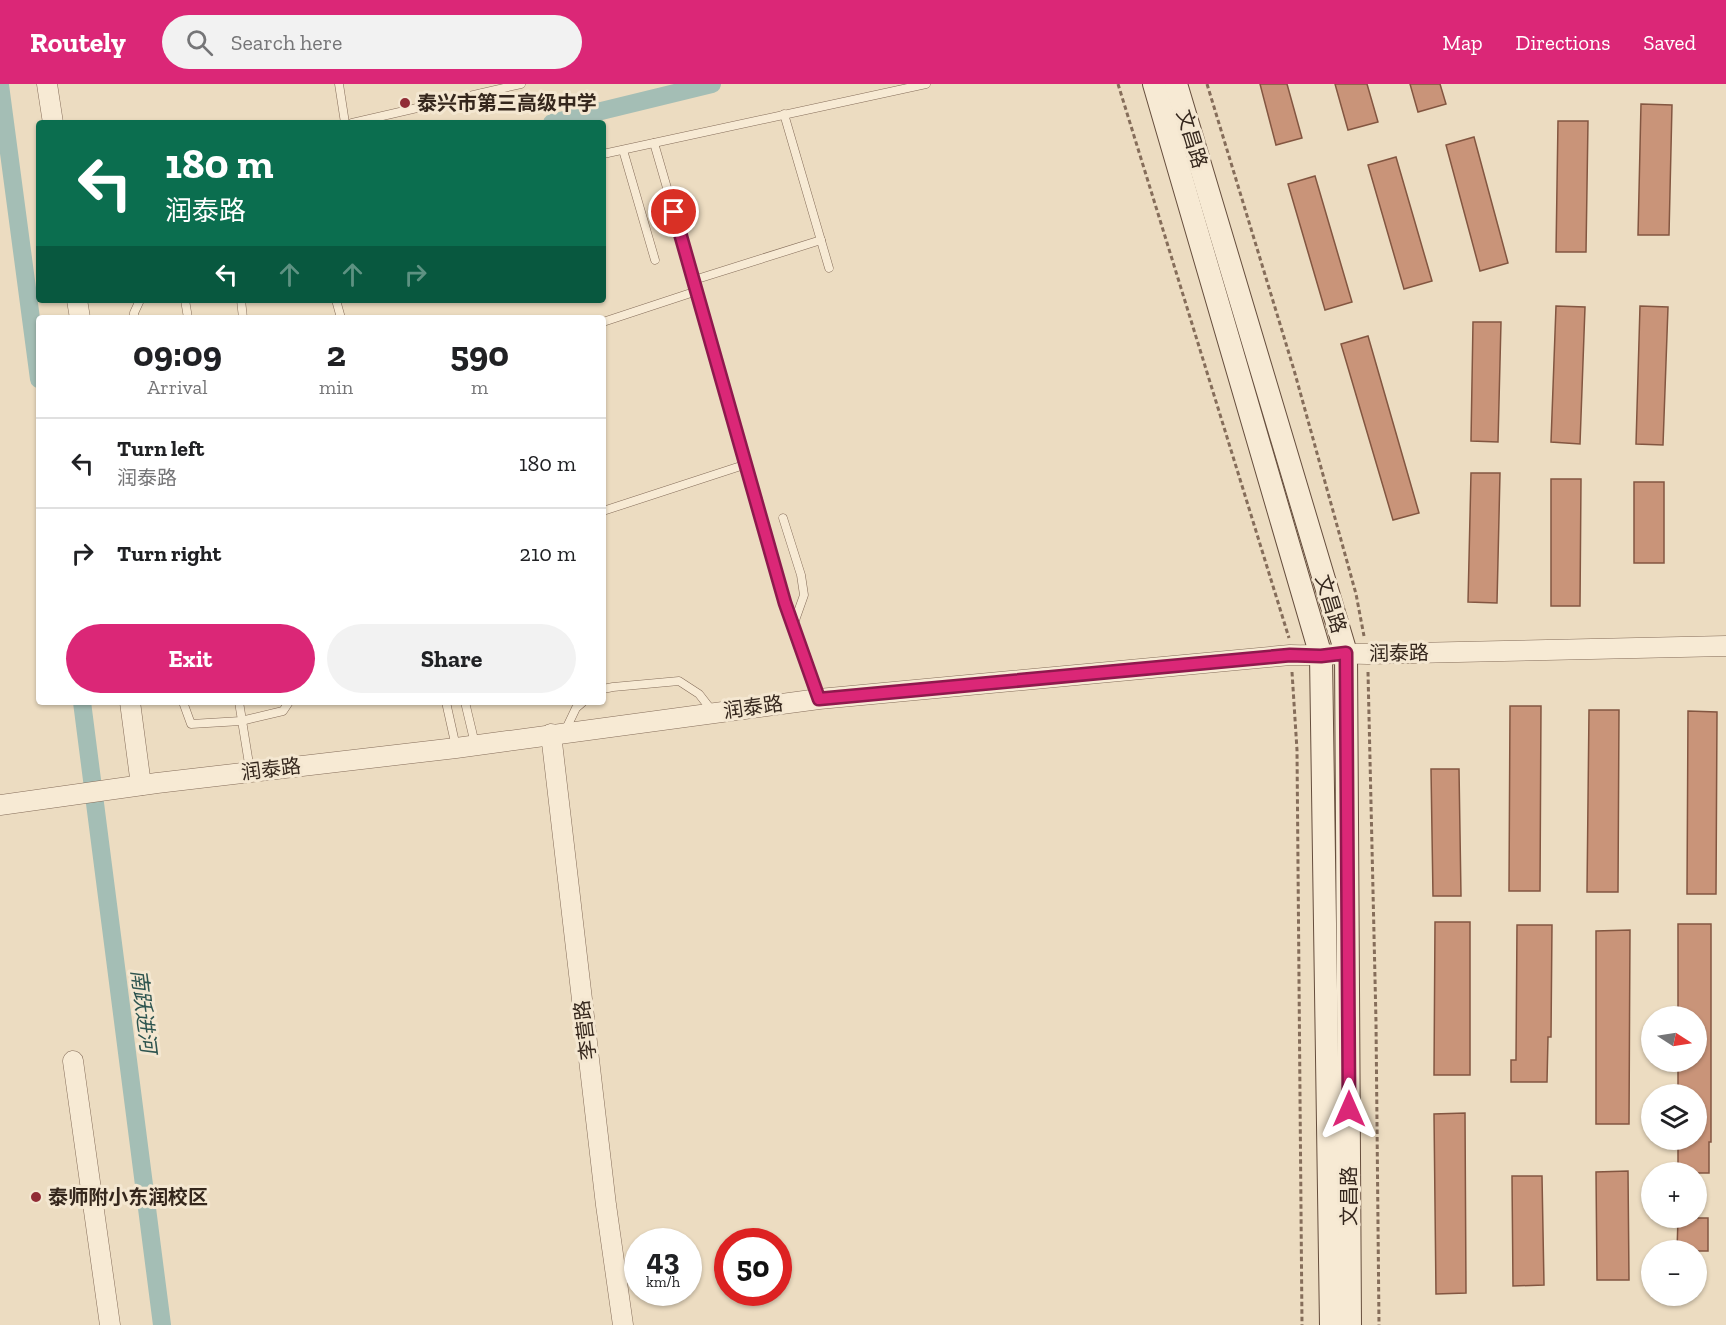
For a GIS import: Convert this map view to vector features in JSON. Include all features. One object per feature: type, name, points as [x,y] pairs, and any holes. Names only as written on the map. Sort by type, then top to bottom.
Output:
[{"type":"main road","name":"文昌路","points":[[1154,84],[1321,656],[1331,1325]]},
{"type":"main road","name":"文昌路","points":[[1176,84],[1346,653],[1350,1325]]},
{"type":"street","points":[[47,84],[53,120]]},
{"type":"street","name":"润泰路","points":[[0,805],[141,785],[466,747],[819,699],[1290,655],[1724,646]]},
{"type":"street","points":[[130,705],[141,785]]},
{"type":"street","name":"李营路","points":[[558,734],[606,1205],[623,1325]]},
{"type":"street","points":[[74,1060],[110,1325]]},
{"type":"lane","points":[[339,84],[345,120]]},
{"type":"lane","points":[[365,120],[521,84]]},
{"type":"lane","points":[[606,153],[926,84]]},
{"type":"lane","points":[[784,114],[829,268]]},
{"type":"lane","points":[[654,143],[785,603],[819,699]]},
{"type":"lane","points":[[623,150],[655,260]]},
{"type":"lane","points":[[694,280],[821,240]]},
{"type":"lane","points":[[606,321],[697,291]]},
{"type":"lane","points":[[606,510],[747,464]]},
{"type":"lane","points":[[783,518],[801,575],[804,595],[793,626]]},
{"type":"lane","points":[[606,688],[679,681],[699,694],[713,713]]},
{"type":"lane","points":[[184,705],[191,724],[241,721],[283,711],[287,705]]},
{"type":"lane","points":[[239,705],[250,772]]},
{"type":"lane","points":[[447,705],[466,747]]},
{"type":"lane","points":[[465,705],[466,747]]},
{"type":"lane","points":[[558,734],[580,705]]},
{"type":"path","points":[[1119,84],[1289,634],[1297,750],[1302,1325]]},
{"type":"building","points":[[1260,84],[1287,84],[1302,138],[1276,145]]},
{"type":"building","points":[[1335,84],[1367,84],[1378,122],[1348,130]]},
{"type":"building","points":[[1410,84],[1440,84],[1446,104],[1418,112]]},
{"type":"building","points":[[1641,104],[1672,105],[1669,235],[1638,235]]},
{"type":"building","points":[[1558,121],[1588,121],[1586,252],[1556,252]]},
{"type":"building","points":[[1474,137],[1508,263],[1480,271],[1446,145]]},
{"type":"building","points":[[1396,157],[1432,281],[1404,289],[1368,165]]},
{"type":"building","points":[[1315,176],[1352,302],[1325,310],[1288,184]]},
{"type":"building","points":[[1556,306],[1585,307],[1580,444],[1551,442]]},
{"type":"building","points":[[1640,306],[1668,307],[1663,445],[1636,444]]},
{"type":"building","points":[[1473,322],[1501,322],[1498,442],[1471,441]]},
{"type":"building","points":[[1368,336],[1419,513],[1393,520],[1341,344]]},
{"type":"building","points":[[1471,473],[1500,473],[1497,603],[1468,602]]},
{"type":"building","points":[[1551,479],[1581,479],[1580,606],[1551,606]]},
{"type":"building","points":[[1634,482],[1664,482],[1664,563],[1634,563]]},
{"type":"building","points":[[1510,706],[1541,706],[1540,891],[1509,891]]},
{"type":"building","points":[[1589,710],[1619,710],[1618,892],[1587,892]]},
{"type":"building","points":[[1688,711],[1717,712],[1716,894],[1687,894]]},
{"type":"building","points":[[1431,769],[1459,769],[1461,896],[1433,896]]},
{"type":"building","points":[[1435,922],[1470,922],[1470,1075],[1434,1075]]},
{"type":"building","points":[[1678,924],[1711,924],[1709,1173],[1707,1173],[1707,1162],[1678,1162],[1678,1150],[1707,1150],[1707,1084],[1678,1084],[1678,1072],[1707,1072],[1707,1006],[1678,1006]]},
{"type":"building","points":[[1517,925],[1552,925],[1551,1037],[1548,1037],[1547,1082],[1511,1082],[1511,1060],[1516,1060]]},
{"type":"building","points":[[1630,930],[1629,1124],[1596,1124],[1596,931]]},
{"type":"building","points":[[1465,1113],[1466,1293],[1436,1294],[1434,1114]]},
{"type":"building","points":[[1628,1171],[1629,1280],[1597,1280],[1596,1172]]},
{"type":"building","points":[[1512,1176],[1542,1176],[1544,1285],[1513,1286]]},
{"type":"building","points":[[1708,1218],[1708,1251],[1707,1240],[1677,1240],[1678,1228],[1707,1228]]},
{"type":"waterway","points":[[564,120],[712,84]]},
{"type":"waterway","name":"南跃进河","points":[[0,85],[36,356]]},
{"type":"waterway","name":"南跃进河","points":[[82,705],[162,1325]]},
{"type":"place","name":"泰兴市第三高级中学","points":[[405,103]]},
{"type":"place","name":"泰师附小东润校区","points":[[36,1197]]},
{"type":"route","points":[[674,212],[785,603],[819,699],[1290,655],[1321,656],[1346,653],[1349,1109]]}]
